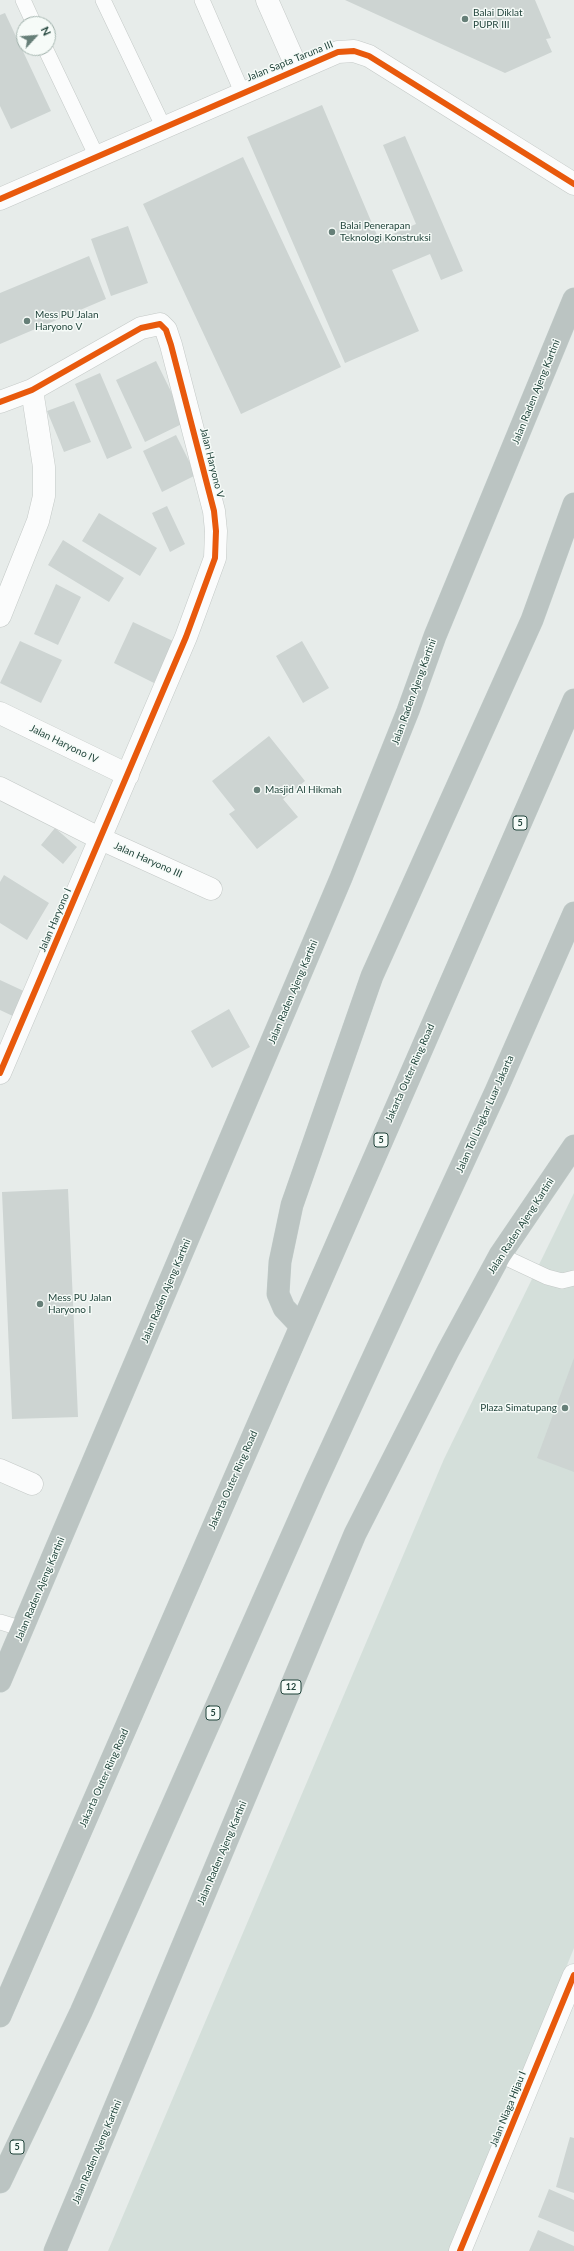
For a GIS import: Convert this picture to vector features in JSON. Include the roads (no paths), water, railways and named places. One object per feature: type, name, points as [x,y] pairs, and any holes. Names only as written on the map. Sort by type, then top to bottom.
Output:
[{"type":"highway","name":"Jalan Raden Ajeng Kartini","points":[[0,1681],[341,878],[408,711],[435,636],[574,299]]},
{"type":"highway","points":[[299,1330],[284,1308],[278,1294],[280,1262],[292,1204],[372,976],[532,620],[574,504]]},
{"type":"highway","name":"5","points":[[299,1330],[574,700]]},
{"type":"highway","name":"Jalan Tol Lingkar Luar Jakarta","points":[[0,2182],[81,2012],[308,1498],[394,1314],[574,913]]},
{"type":"highway","points":[[556,954],[574,938]]},
{"type":"highway","name":"Jalan Raden Ajeng Kartini","points":[[55,2251],[355,1534],[448,1351],[500,1255],[574,1146]]},
{"type":"highway","name":"Jakarta Outer Ring Road","points":[[0,2016],[299,1330]]},
{"type":"street","points":[[267,0],[297,68]]},
{"type":"street","name":"Jalan Sapta Taruna III","points":[[0,199],[97,157],[163,126],[297,68],[338,52],[354,52],[369,56],[574,184]]},
{"type":"street","name":"Jalan Haryono V","points":[[0,402],[32,390],[141,328],[160,324],[166,330],[214,511],[216,531],[215,558],[186,637],[128,775]]},
{"type":"street","points":[[0,616],[38,521],[44,496],[44,468],[32,390]]},
{"type":"street","name":"Jalan Haryono IV","points":[[0,713],[128,775]]},
{"type":"street","name":"Jalan Haryono I","points":[[0,1073],[128,775]]},
{"type":"street","name":"Jalan Haryono III","points":[[0,788],[101,839],[211,889]]},
{"type":"street","points":[[0,1470],[32,1484]]},
{"type":"street","name":"Jalan Niaga Hijau I","points":[[460,2251],[574,1975]]},
{"type":"lane","points":[[23,0],[30,16]]},
{"type":"lane","points":[[103,0],[163,126]]},
{"type":"lane","points":[[202,0],[242,92]]},
{"type":"lane","points":[[49,56],[97,157]]},
{"type":"lane","points":[[500,1255],[547,1277],[562,1281],[574,1278]]},
{"type":"lane","points":[[0,1622],[23,1629]]},
{"type":"place","name":"Balai Diklat PUPR III","points":[[465,19]]},
{"type":"place","name":"Balai Penerapan Teknologi Konstruksi","points":[[332,232]]},
{"type":"place","name":"Mess PU Jalan Haryono V","points":[[27,321]]},
{"type":"place","name":"Masjid Al Hikmah","points":[[257,790]]},
{"type":"place","name":"Mess PU Jalan Haryono I","points":[[40,1304]]},
{"type":"place","name":"Plaza Simatupang","points":[[565,1408]]}]
